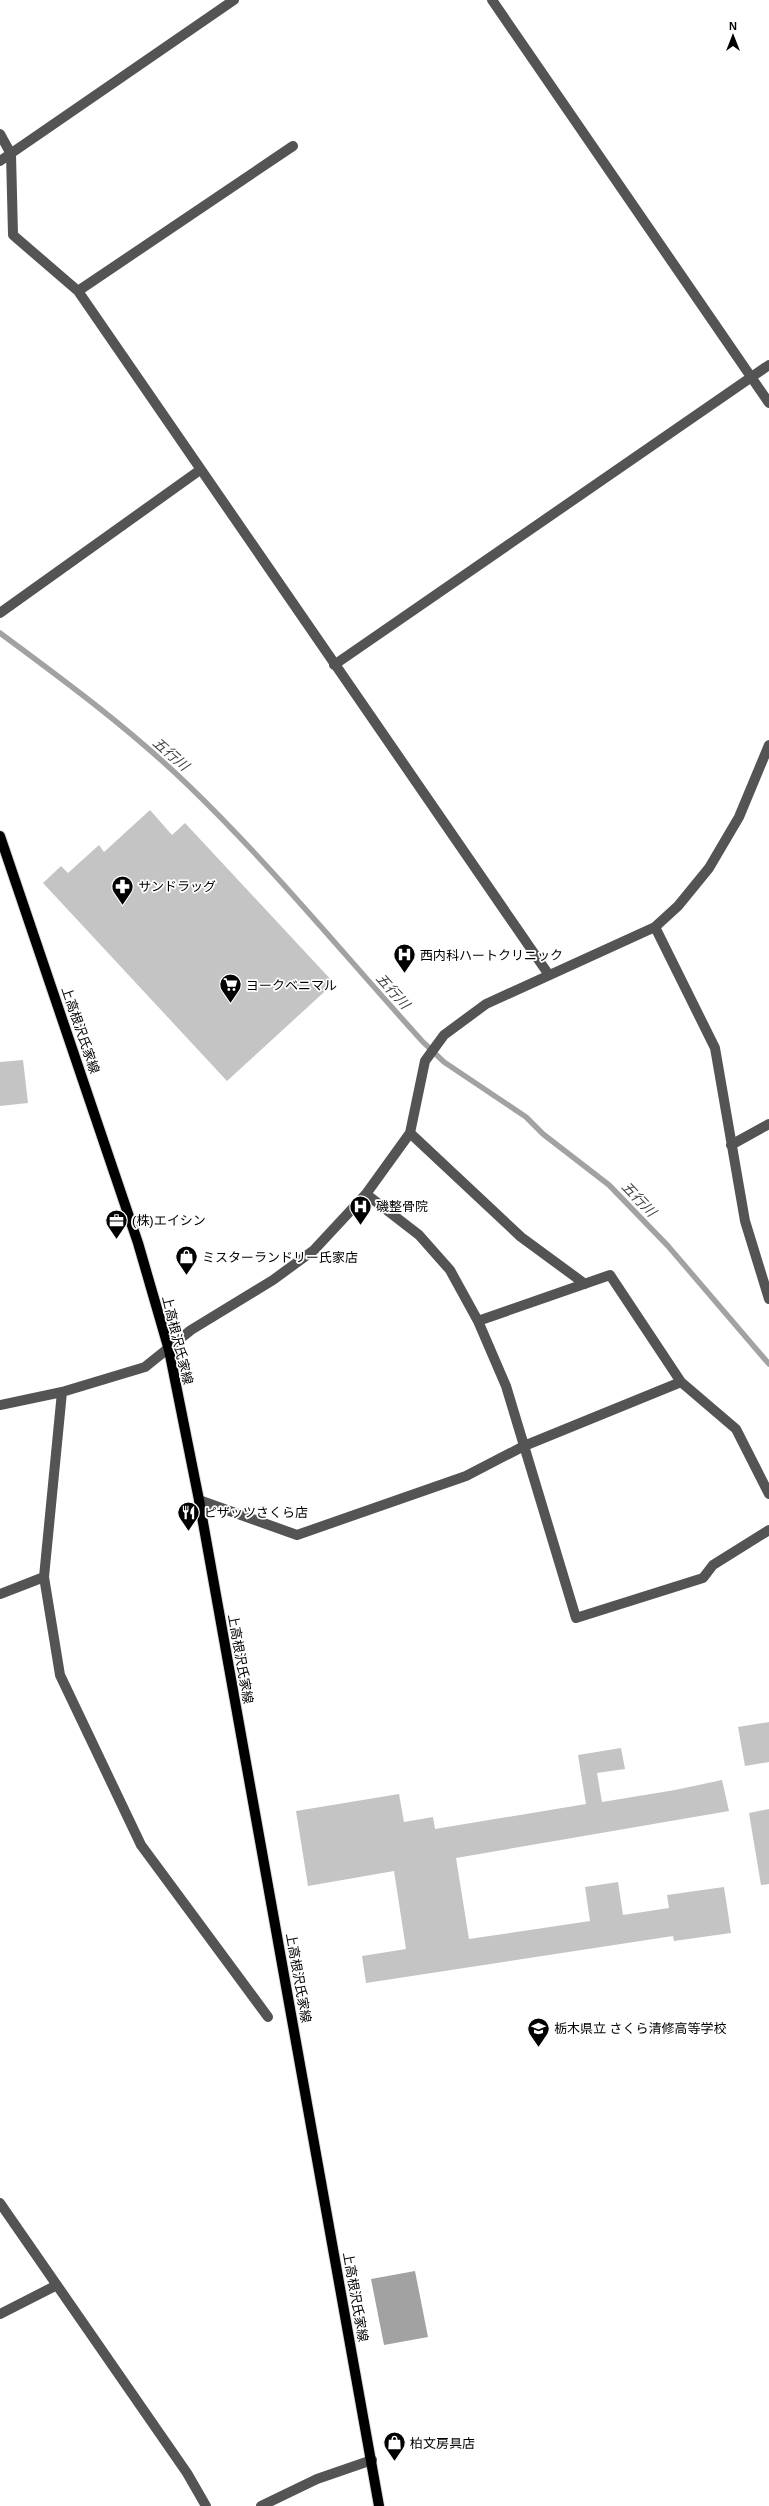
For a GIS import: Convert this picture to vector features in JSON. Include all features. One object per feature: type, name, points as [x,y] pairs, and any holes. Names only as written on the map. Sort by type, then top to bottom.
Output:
[{"type":"main road","name":"上高根沢氏家線","points":[[0,836],[138,1243],[169,1350],[200,1500],[379,2506]]},
{"type":"street","points":[[0,161],[234,0]]},
{"type":"street","points":[[492,0],[769,403]]},
{"type":"street","points":[[0,134],[11,154],[13,235],[78,291],[334,665],[549,975]]},
{"type":"street","points":[[78,291],[293,146]]},
{"type":"street","points":[[334,665],[769,365]]},
{"type":"street","points":[[0,613],[200,470]]},
{"type":"street","points":[[0,1405],[62,1392],[145,1367],[169,1350],[191,1330],[273,1280],[314,1250],[366,1194],[410,1133],[425,1061],[444,1035],[486,1004],[655,927],[678,906],[709,868],[739,817],[769,745]]},
{"type":"street","points":[[655,927],[715,1048],[731,1145],[746,1221],[769,1299]]},
{"type":"street","points":[[731,1145],[769,1124]]},
{"type":"street","points":[[410,1133],[521,1237],[585,1284]]},
{"type":"street","points":[[366,1194],[419,1235],[450,1270],[478,1321],[506,1386],[576,1618],[703,1578],[713,1565],[769,1530]]},
{"type":"street","points":[[478,1321],[610,1275],[681,1382],[736,1429],[769,1494]]},
{"type":"street","points":[[200,1500],[296,1535],[466,1476],[524,1446],[681,1382]]},
{"type":"street","points":[[62,1392],[44,1577],[60,1675],[141,1845],[268,2017]]},
{"type":"street","points":[[0,1594],[44,1577]]},
{"type":"street","points":[[0,2203],[187,2473],[206,2506]]},
{"type":"street","points":[[0,2314],[57,2285]]},
{"type":"street","points":[[261,2506],[317,2479],[372,2460]]},
{"type":"shaded area","points":[[415,2271],[428,2337],[384,2345],[371,2279]]},
{"type":"building","points":[[150,810],[172,835],[185,823],[334,983],[227,1081],[43,883],[61,866],[68,873],[99,845],[104,852]]},
{"type":"building","points":[[23,1060],[28,1103],[0,1106],[0,1062]]},
{"type":"building","points":[[769,1722],[769,1762],[745,1766],[738,1727]]},
{"type":"building","points":[[621,1748],[625,1769],[597,1773],[602,1802],[675,1790],[722,1780],[729,1811],[456,1858],[469,1939],[590,1921],[585,1887],[618,1882],[623,1915],[669,1908],[667,1895],[724,1887],[731,1933],[674,1941],[673,1936],[366,1983],[362,1956],[406,1949],[394,1871],[308,1886],[296,1811],[399,1794],[404,1822],[433,1817],[435,1829],[586,1804],[578,1755]]},
{"type":"building","points":[[769,1809],[769,1884],[761,1885],[749,1813]]},
{"type":"waterway","name":"五行川","points":[[0,633],[73,687],[143,744],[188,785],[249,847],[423,1042],[444,1062],[526,1117],[543,1134],[609,1185],[668,1246],[769,1364]]},
{"type":"place","name":"サンドラッグ","points":[[123,906]]},
{"type":"place","name":"西内科ハートクリニック","points":[[405,974]]},
{"type":"place","name":"ヨークベニマル","points":[[230,1004]]},
{"type":"place","name":"磯整骨院","points":[[360,1226]]},
{"type":"place","name":"(株)エイシン","points":[[116,1240]]},
{"type":"place","name":"ミスターランドリー氏家店","points":[[186,1276]]},
{"type":"place","name":"ピザッツさくら店","points":[[188,1532]]},
{"type":"place","name":"栃木県立 さくら清修高等学校","points":[[539,2048]]},
{"type":"place","name":"柏文房具店","points":[[394,2462]]}]
